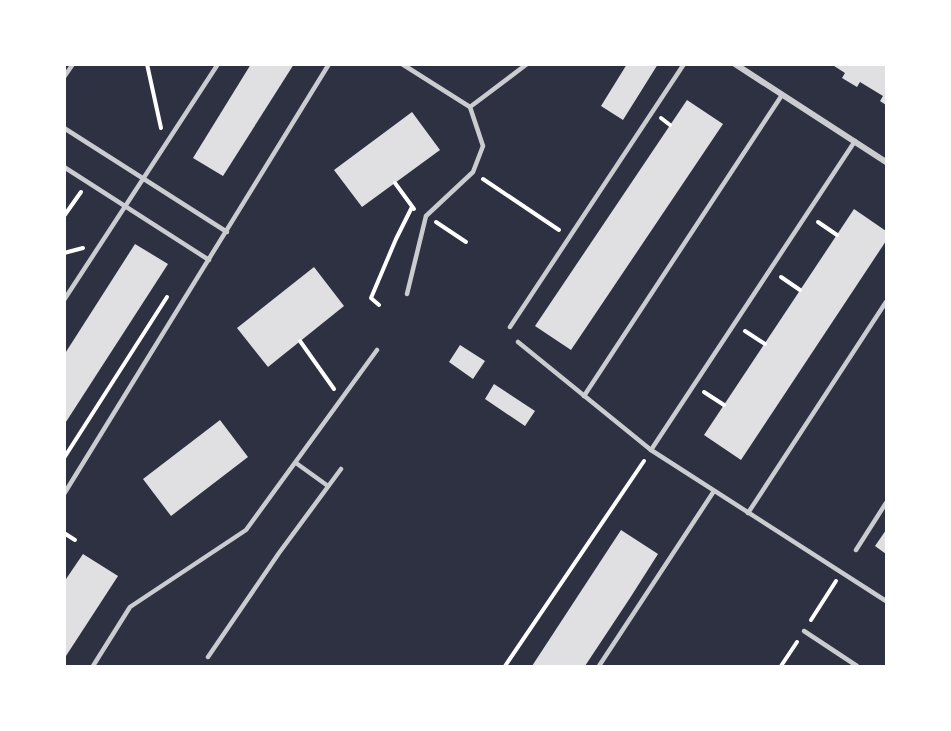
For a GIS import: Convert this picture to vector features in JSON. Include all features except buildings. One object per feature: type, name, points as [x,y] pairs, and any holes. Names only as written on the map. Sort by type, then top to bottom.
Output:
[{"type":"street","points":[[735,64],[886,162]]},
{"type":"lane","points":[[64,77],[73,64]]},
{"type":"lane","points":[[64,300],[218,64]]},
{"type":"lane","points":[[64,494],[329,64]]},
{"type":"lane","points":[[402,64],[470,107],[483,146],[472,172],[426,216],[407,294]]},
{"type":"lane","points":[[470,107],[526,64]]},
{"type":"lane","points":[[510,327],[684,64]]},
{"type":"lane","points":[[584,396],[782,95]]},
{"type":"lane","points":[[64,128],[226,232]]},
{"type":"lane","points":[[651,450],[855,141]]},
{"type":"lane","points":[[64,167],[209,260]]},
{"type":"lane","points":[[748,513],[886,302]]},
{"type":"lane","points":[[518,342],[651,450],[886,601]]},
{"type":"lane","points":[[93,666],[130,607],[246,531],[377,350]]},
{"type":"lane","points":[[296,464],[328,486]]},
{"type":"lane","points":[[208,657],[279,553],[341,469]]},
{"type":"lane","points":[[599,666],[714,491]]},
{"type":"lane","points":[[856,550],[886,503]]},
{"type":"lane","points":[[804,631],[857,666]]},
{"type":"path","points":[[147,64],[165,147]]},
{"type":"path","points":[[472,172],[570,237]]},
{"type":"path","points":[[64,216],[87,182]]},
{"type":"path","points":[[379,305],[371,298],[412,207]]},
{"type":"path","points":[[807,214],[837,235]]},
{"type":"path","points":[[770,270],[800,290]]},
{"type":"path","points":[[734,324],[765,344]]},
{"type":"path","points":[[300,341],[342,400]]},
{"type":"path","points":[[694,385],[724,405]]},
{"type":"path","points":[[506,666],[651,450]]},
{"type":"path","points":[[64,533],[75,540]]},
{"type":"path","points":[[781,666],[842,572]]}]
